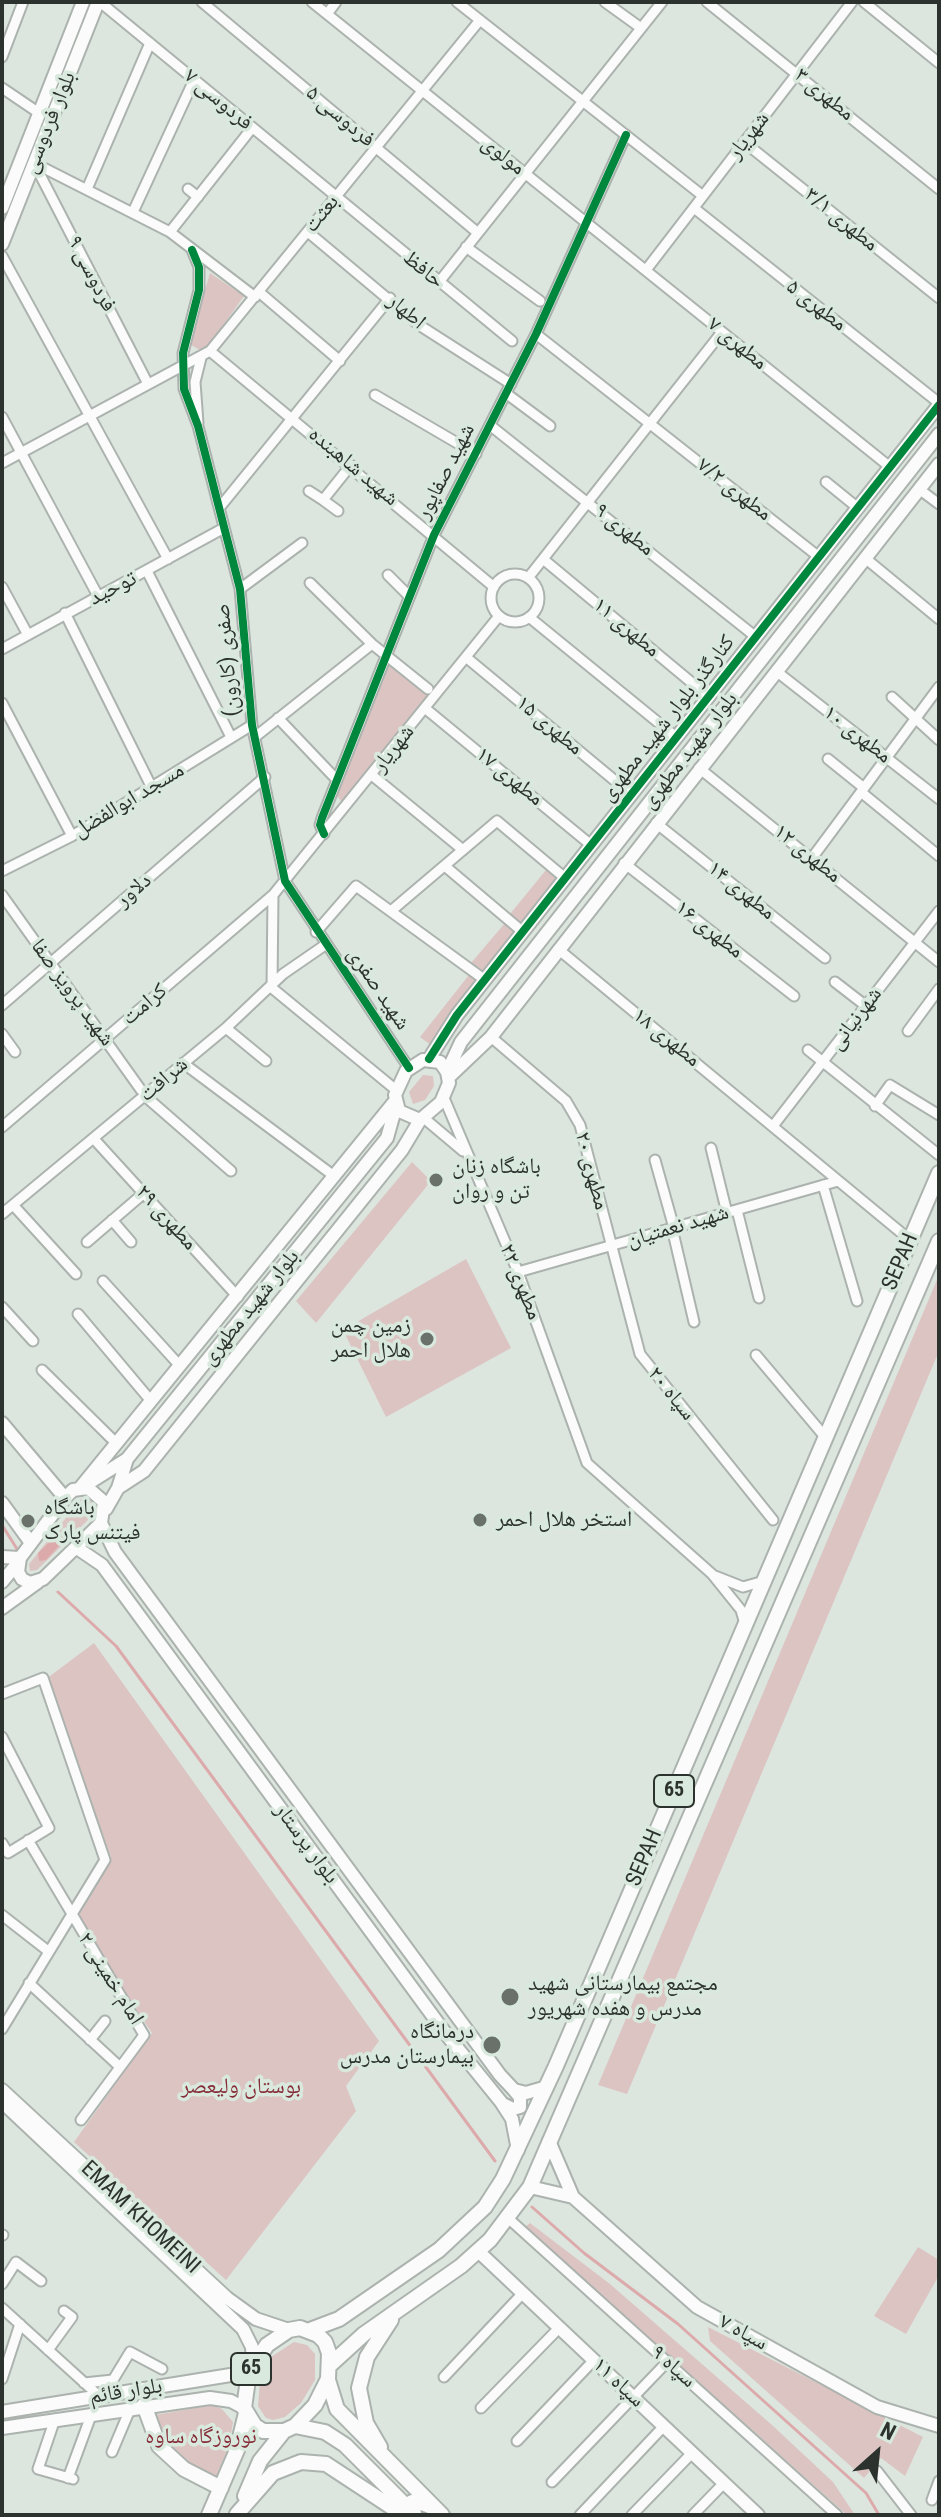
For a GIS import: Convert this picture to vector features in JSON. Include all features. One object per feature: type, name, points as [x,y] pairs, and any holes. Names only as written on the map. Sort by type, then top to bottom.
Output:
[{"type":"main road","name":"SEPAH","points":[[310,2330],[339,2319],[391,2285],[466,2227],[485,2207],[518,2150],[939,1173]]},
{"type":"main road","name":"SEPAH","points":[[329,2372],[364,2334],[478,2251],[509,2219],[530,2187],[939,1241]]},
{"type":"main road","points":[[388,2461],[366,2423],[359,2388],[367,2357],[402,2309],[394,2301],[391,2285]]},
{"type":"main road","name":"65","points":[[209,2515],[237,2450],[251,2368],[267,2345],[289,2330],[310,2330]]},
{"type":"main road","points":[[310,2330],[325,2342],[337,2409],[437,2511]]},
{"type":"main road","name":"65","points":[[237,2515],[260,2461],[315,2405],[329,2372]]},
{"type":"main road","points":[[137,2406],[159,2446],[184,2469],[221,2488]]},
{"type":"main road","name":"65","points":[[245,2410],[255,2426],[263,2431],[290,2428]]},
{"type":"main road","points":[[290,2428],[325,2432],[345,2445],[414,2514]]},
{"type":"main road","points":[[237,2515],[273,2473],[301,2462],[326,2464],[377,2501],[414,2514]]},
{"type":"main road","points":[[414,2514],[411,2507],[415,2501],[437,2511]]},
{"type":"street","points":[[2,57],[23,2]]},
{"type":"street","name":"بلوار فردوسی","points":[[2,208],[83,2]]},
{"type":"street","name":"بلوار فردوسی","points":[[2,244],[99,2]]},
{"type":"street","name":"فردوسی ۷","points":[[99,2],[336,198]]},
{"type":"street","name":"فردوسی ۵","points":[[202,2],[478,233]]},
{"type":"street","name":"مولوی","points":[[312,2],[584,221]]},
{"type":"street","points":[[327,14],[336,2]]},
{"type":"street","points":[[457,2],[703,196]]},
{"type":"street","points":[[605,2],[641,28]]},
{"type":"street","points":[[439,282],[662,2]]},
{"type":"street","name":"مطهری ۳","points":[[707,2],[939,189]]},
{"type":"street","points":[[864,2],[939,63]]},
{"type":"street","name":"شهریار","points":[[646,270],[850,3]]},
{"type":"street","name":"بعثت","points":[[2,463],[210,351],[480,20]]},
{"type":"street","points":[[87,189],[150,43]]},
{"type":"street","points":[[133,212],[194,80]]},
{"type":"street","points":[[2,88],[39,113]]},
{"type":"street","points":[[170,232],[252,128]]},
{"type":"street","name":"شهید صفاپور","points":[[324,834],[320,825],[434,535],[536,334],[584,221],[626,135]]},
{"type":"street","name":"مطهری ۳/۱","points":[[744,142],[939,298]]},
{"type":"street","points":[[34,163],[170,232],[257,295],[340,361]]},
{"type":"street","name":"فردوسی ۹","points":[[34,163],[148,384]]},
{"type":"street","points":[[188,189],[198,197]]},
{"type":"street","name":"حافظ","points":[[336,198],[512,341]]},
{"type":"street","name":"مطهری ۵","points":[[694,208],[939,404]]},
{"type":"street","name":"مطهری ۷","points":[[584,221],[890,467]]},
{"type":"street","name":"اطهار","points":[[308,232],[451,348],[509,389],[550,426]]},
{"type":"street","points":[[466,247],[540,301]]},
{"type":"street","points":[[192,250],[199,273],[194,318],[182,366],[186,398],[198,426]]},
{"type":"street","points":[[2,256],[168,559]]},
{"type":"street","points":[[199,273],[215,267]]},
{"type":"street","points":[[220,507],[390,298]]},
{"type":"street","points":[[528,578],[722,332]]},
{"type":"street","name":"مطهری ۷/۲","points":[[536,334],[819,557]]},
{"type":"street","name":"شهید شاهبنده","points":[[210,351],[351,465],[494,587]]},
{"type":"street","points":[[198,426],[195,382],[201,358]]},
{"type":"street","points":[[375,395],[476,454]]},
{"type":"street","name":"کنارگذر بلوار شهید مطهری","points":[[432,1059],[485,980],[939,404]]},
{"type":"street","points":[[2,417],[98,596]]},
{"type":"street","name":"صفری (کارون)","points":[[198,426],[240,589],[252,725],[285,881],[316,932]]},
{"type":"street","name":"مطهری ۹","points":[[491,426],[756,637]]},
{"type":"street","name":"بلوار شهید مطهری","points":[[448,1075],[461,1042],[939,434]]},
{"type":"street","points":[[465,1153],[444,1098],[448,1075],[491,1037],[939,464]]},
{"type":"street","points":[[323,500],[351,465]]},
{"type":"street","points":[[826,482],[858,508]]},
{"type":"street","points":[[919,489],[939,504]]},
{"type":"street","points":[[309,491],[338,511]]},
{"type":"street","name":"توحید","points":[[2,649],[224,528]]},
{"type":"street","points":[[240,589],[302,543]]},
{"type":"street","points":[[865,558],[939,619]]},
{"type":"street","name":"مطهری ۱۱","points":[[543,559],[709,697]]},
{"type":"street","points":[[147,571],[231,737]]},
{"type":"street","points":[[388,575],[409,596]]},
{"type":"street","points":[[507,575],[528,578],[536,587],[539,599],[529,617],[514,621],[499,616],[491,600],[494,587],[507,575]]},
{"type":"street","points":[[310,583],[372,644],[428,689]]},
{"type":"street","points":[[2,587],[28,635]]},
{"type":"street","points":[[65,613],[152,788]]},
{"type":"street","name":"شهریار","points":[[285,881],[373,776],[499,616]]},
{"type":"street","points":[[529,617],[676,737]]},
{"type":"street","points":[[255,737],[372,644]]},
{"type":"street","name":"مطهری ۱۵","points":[[467,658],[631,794]]},
{"type":"street","name":"مطهری ۱۰","points":[[776,671],[939,799]]},
{"type":"street","points":[[812,858],[939,687]]},
{"type":"street","points":[[892,697],[938,739]]},
{"type":"street","points":[[2,703],[72,836]]},
{"type":"street","name":"مطهری ۱۷","points":[[426,709],[591,845]]},
{"type":"street","points":[[278,718],[337,780]]},
{"type":"street","name":"مسجد ابوالفضل","points":[[2,871],[72,836],[252,725]]},
{"type":"street","points":[[828,759],[939,856]]},
{"type":"street","name":"مطهری ۱۲","points":[[699,768],[939,962]]},
{"type":"street","points":[[373,776],[463,850]]},
{"type":"street","name":"دلاور","points":[[2,1005],[265,777]]},
{"type":"street","points":[[391,911],[497,821],[565,878]]},
{"type":"street","name":"مطهری ۱۴","points":[[656,823],[825,958]]},
{"type":"street","name":"مطهری ۱۶","points":[[624,863],[794,996]]},
{"type":"street","points":[[446,867],[523,932]]},
{"type":"street","name":"کرامت","points":[[2,1127],[273,895],[285,881]]},
{"type":"street","points":[[316,932],[356,886],[485,980]]},
{"type":"street","name":"شهید پرویز صفا","points":[[2,895],[143,1093],[231,1171]]},
{"type":"street","points":[[273,895],[272,988],[396,1099],[403,1116],[420,1119]]},
{"type":"street","name":"شهرنیانی","points":[[773,1126],[939,911]]},
{"type":"street","name":"شهید صفری","points":[[316,932],[409,1068]]},
{"type":"street","name":"شرافت","points":[[2,1214],[94,1139],[143,1093],[226,1028],[272,988],[283,974],[325,945]]},
{"type":"street","name":"مطهری ۱۸","points":[[558,949],[910,1240]]},
{"type":"street","points":[[835,982],[866,1006]]},
{"type":"street","points":[[908,1031],[939,989]]},
{"type":"street","points":[[226,1028],[266,1061]]},
{"type":"street","points":[[2,1034],[15,1052]]},
{"type":"street","name":"مطهری ۲۰","points":[[491,1037],[566,1101],[580,1125],[611,1246]]},
{"type":"street","points":[[80,1488],[396,1099],[409,1068],[461,1042]]},
{"type":"street","points":[[808,1050],[939,1155]]},
{"type":"street","points":[[432,1059],[448,1075]]},
{"type":"street","points":[[183,1063],[334,1176]]},
{"type":"street","points":[[875,1106],[890,1085],[939,1115]]},
{"type":"street","points":[[387,1138],[420,1119],[444,1098]]},
{"type":"street","name":"بلوار شهید مطهری","points":[[101,1523],[118,1488],[127,1459],[387,1138],[396,1099]]},
{"type":"street","points":[[118,1488],[144,1471],[402,1150],[420,1119]]},
{"type":"street","name":"مطهری ۲۲","points":[[420,1119],[465,1153],[518,1272],[587,1463],[712,1574]]},
{"type":"street","name":"مطهری ۲۹","points":[[94,1139],[238,1297]]},
{"type":"street","points":[[711,1148],[759,1298]]},
{"type":"street","points":[[655,1160],[694,1322]]},
{"type":"street","name":"شهید نعمتیان","points":[[518,1272],[838,1181]]},
{"type":"street","points":[[823,1185],[857,1301]]},
{"type":"street","points":[[87,1242],[144,1193]]},
{"type":"street","points":[[14,1206],[76,1274]]},
{"type":"street","points":[[112,1220],[131,1242]]},
{"type":"street","name":"سپاه ۲۰","points":[[611,1246],[640,1354],[773,1520]]},
{"type":"street","points":[[103,1281],[180,1366]]},
{"type":"street","points":[[2,1307],[33,1341]]},
{"type":"street","points":[[78,1314],[151,1401]]},
{"type":"street","points":[[756,1355],[826,1438]]},
{"type":"street","points":[[42,1370],[117,1444]]},
{"type":"street","points":[[2,1423],[65,1498]]},
{"type":"street","points":[[2,1582],[65,1498],[127,1459]]},
{"type":"street","points":[[80,1488],[95,1490],[106,1509]]},
{"type":"street","points":[[2,1503],[31,1543]]},
{"type":"street","points":[[2,1608],[38,1582],[101,1523]]},
{"type":"street","name":"بلوار پرستار","points":[[101,1523],[115,1552],[514,2090]]},
{"type":"street","name":"بلوار پرستار","points":[[77,1548],[102,1565],[369,1929],[501,2102],[512,2119],[518,2150]]},
{"type":"street","points":[[2,1557],[19,1561]]},
{"type":"street","points":[[19,1561],[22,1579],[38,1582]]},
{"type":"street","points":[[712,1574],[743,1587],[764,1581]]},
{"type":"street","points":[[712,1574],[741,1610],[745,1625]]},
{"type":"street","points":[[2,1694],[43,1678],[105,1860],[2,2029]]},
{"type":"street","points":[[2,1737],[49,1828],[5,1848]]},
{"type":"street","points":[[28,1840],[70,1914]]},
{"type":"street","name":"امام خمینی ۲","points":[[70,1914],[144,2035],[81,2120]]},
{"type":"street","points":[[2,1915],[48,1951]]},
{"type":"street","points":[[369,1929],[384,1917]]},
{"type":"street","points":[[29,1983],[120,2067]]},
{"type":"street","points":[[90,2040],[105,2021]]},
{"type":"street","points":[[514,2090],[526,2093],[547,2087]]},
{"type":"street","name":"EMAM KHOMEINI","points":[[2,2090],[189,2270],[243,2329],[252,2347],[251,2368]]},
{"type":"street","points":[[501,2102],[513,2109],[520,2107],[520,2097],[514,2090]]},
{"type":"street","name":"EMAM KHOMEINI","points":[[2,2102],[189,2270],[256,2319],[289,2330]]},
{"type":"street","name":"سپاه ۷","points":[[549,2141],[573,2197],[697,2307],[877,2407],[939,2426]]},
{"type":"street","name":"سپاه ۷","points":[[530,2187],[573,2197]]},
{"type":"street","name":"سپاه ۹","points":[[509,2219],[837,2515]]},
{"type":"street","name":"سپاه ۱۱","points":[[478,2251],[724,2483],[751,2513]]},
{"type":"street","points":[[2,2284],[16,2262],[41,2281]]},
{"type":"street","points":[[444,2377],[523,2293]]},
{"type":"street","points":[[2,2308],[99,2396]]},
{"type":"street","points":[[48,2350],[72,2317],[64,2311]]},
{"type":"street","points":[[2,2379],[20,2324]]},
{"type":"street","points":[[481,2408],[559,2328]]},
{"type":"street","points":[[84,2383],[113,2380],[130,2352],[162,2369]]},
{"type":"street","points":[[517,2441],[594,2360]]},
{"type":"street","points":[[552,2482],[668,2361]]},
{"type":"street","name":"بلوار قائم","points":[[2,2412],[251,2368]]},
{"type":"street","points":[[162,2386],[166,2393],[162,2402]]},
{"type":"street","name":"بلوار قائم","points":[[2,2428],[162,2402],[221,2398],[245,2410]]},
{"type":"street","points":[[112,2452],[137,2406]]},
{"type":"street","points":[[55,2419],[38,2469],[71,2478],[92,2413]]},
{"type":"street","points":[[580,2515],[664,2426]]},
{"type":"street","points":[[632,2515],[692,2453]]},
{"type":"street","points":[[877,2471],[911,2515]]},
{"type":"street","points":[[932,2500],[939,2481]]},
{"type":"street","points":[[693,2515],[724,2483]]},
{"type":"green space","points":[[210,273],[244,296],[204,352],[189,344]]},
{"type":"green space","points":[[389,662],[430,695],[343,803],[336,795]]},
{"type":"green space","points":[[546,870],[558,880],[522,923],[510,914]]},
{"type":"green space","points":[[505,923],[517,933],[484,974],[471,963]]},
{"type":"green space","points":[[469,975],[478,982],[432,1046],[420,1037]]},
{"type":"green space","points":[[423,1075],[433,1076],[434,1086],[425,1100],[413,1104],[409,1092]]},
{"type":"green space","points":[[412,1162],[431,1181],[316,1323],[296,1301]]},
{"type":"green space","name":"زمین چمن هلال احمر","points":[[466,1259],[511,1348],[386,1417],[343,1330]]},
{"type":"green space","points":[[939,1275],[939,1351],[627,2094],[598,2085]]},
{"type":"green space","points":[[82,1498],[92,1502],[92,1516],[37,1570],[30,1571],[29,1564]]},
{"type":"green space","name":"بوستان ولیعصر","points":[[94,1643],[379,2041],[346,2086],[356,2111],[226,2280],[74,2142],[152,2033],[76,1920],[111,1857],[46,1679]]},
{"type":"green space","points":[[530,2223],[610,2284],[772,2425],[833,2482],[855,2515],[847,2515],[525,2227]]},
{"type":"green space","points":[[918,2247],[939,2260],[939,2275],[906,2334],[874,2316]]},
{"type":"green space","points":[[708,2327],[923,2437],[905,2476],[881,2458],[864,2478],[710,2341]]},
{"type":"green space","points":[[294,2342],[307,2345],[315,2354],[315,2380],[301,2403],[285,2417],[266,2418],[258,2406],[260,2381],[271,2357]]},
{"type":"green space","name":"نوروزگاه ساوه","points":[[213,2405],[222,2409],[233,2422],[229,2446],[214,2481],[172,2455],[152,2422],[155,2415]]},
{"type":"shaded area","points":[[63,1529],[66,1538],[46,1560],[39,1561],[38,1553]]},
{"type":"waterway","points":[[2,1525],[17,1549]]},
{"type":"waterway","points":[[58,1592],[116,1646],[495,2161]]},
{"type":"waterway","points":[[532,2207],[584,2253],[678,2324],[866,2493],[879,2515]]},
{"type":"cycle path","points":[[324,834],[320,825],[322,818],[434,535],[536,334],[626,135]]},
{"type":"cycle path","points":[[192,250],[199,267],[199,290],[183,353],[184,389],[198,426],[240,589],[252,725],[285,881],[409,1068]]},
{"type":"cycle path","points":[[429,1059],[457,1015],[939,405]]},
{"type":"place","name":"باشگاه زنان تن و روان","points":[[436,1180]]},
{"type":"place","name":"زمین چمن هلال احمر","points":[[427,1339]]},
{"type":"place","name":"استخر هلال احمر","points":[[480,1520]]},
{"type":"place","name":"باشگاه فیتنس پارک","points":[[28,1521]]},
{"type":"place","name":"مجتمع بیمارستانی شهید مدرس و هفده شهریور","points":[[510,1997]]},
{"type":"place","name":"درمانگاه بیمارستان مدرس","points":[[492,2045]]}]
